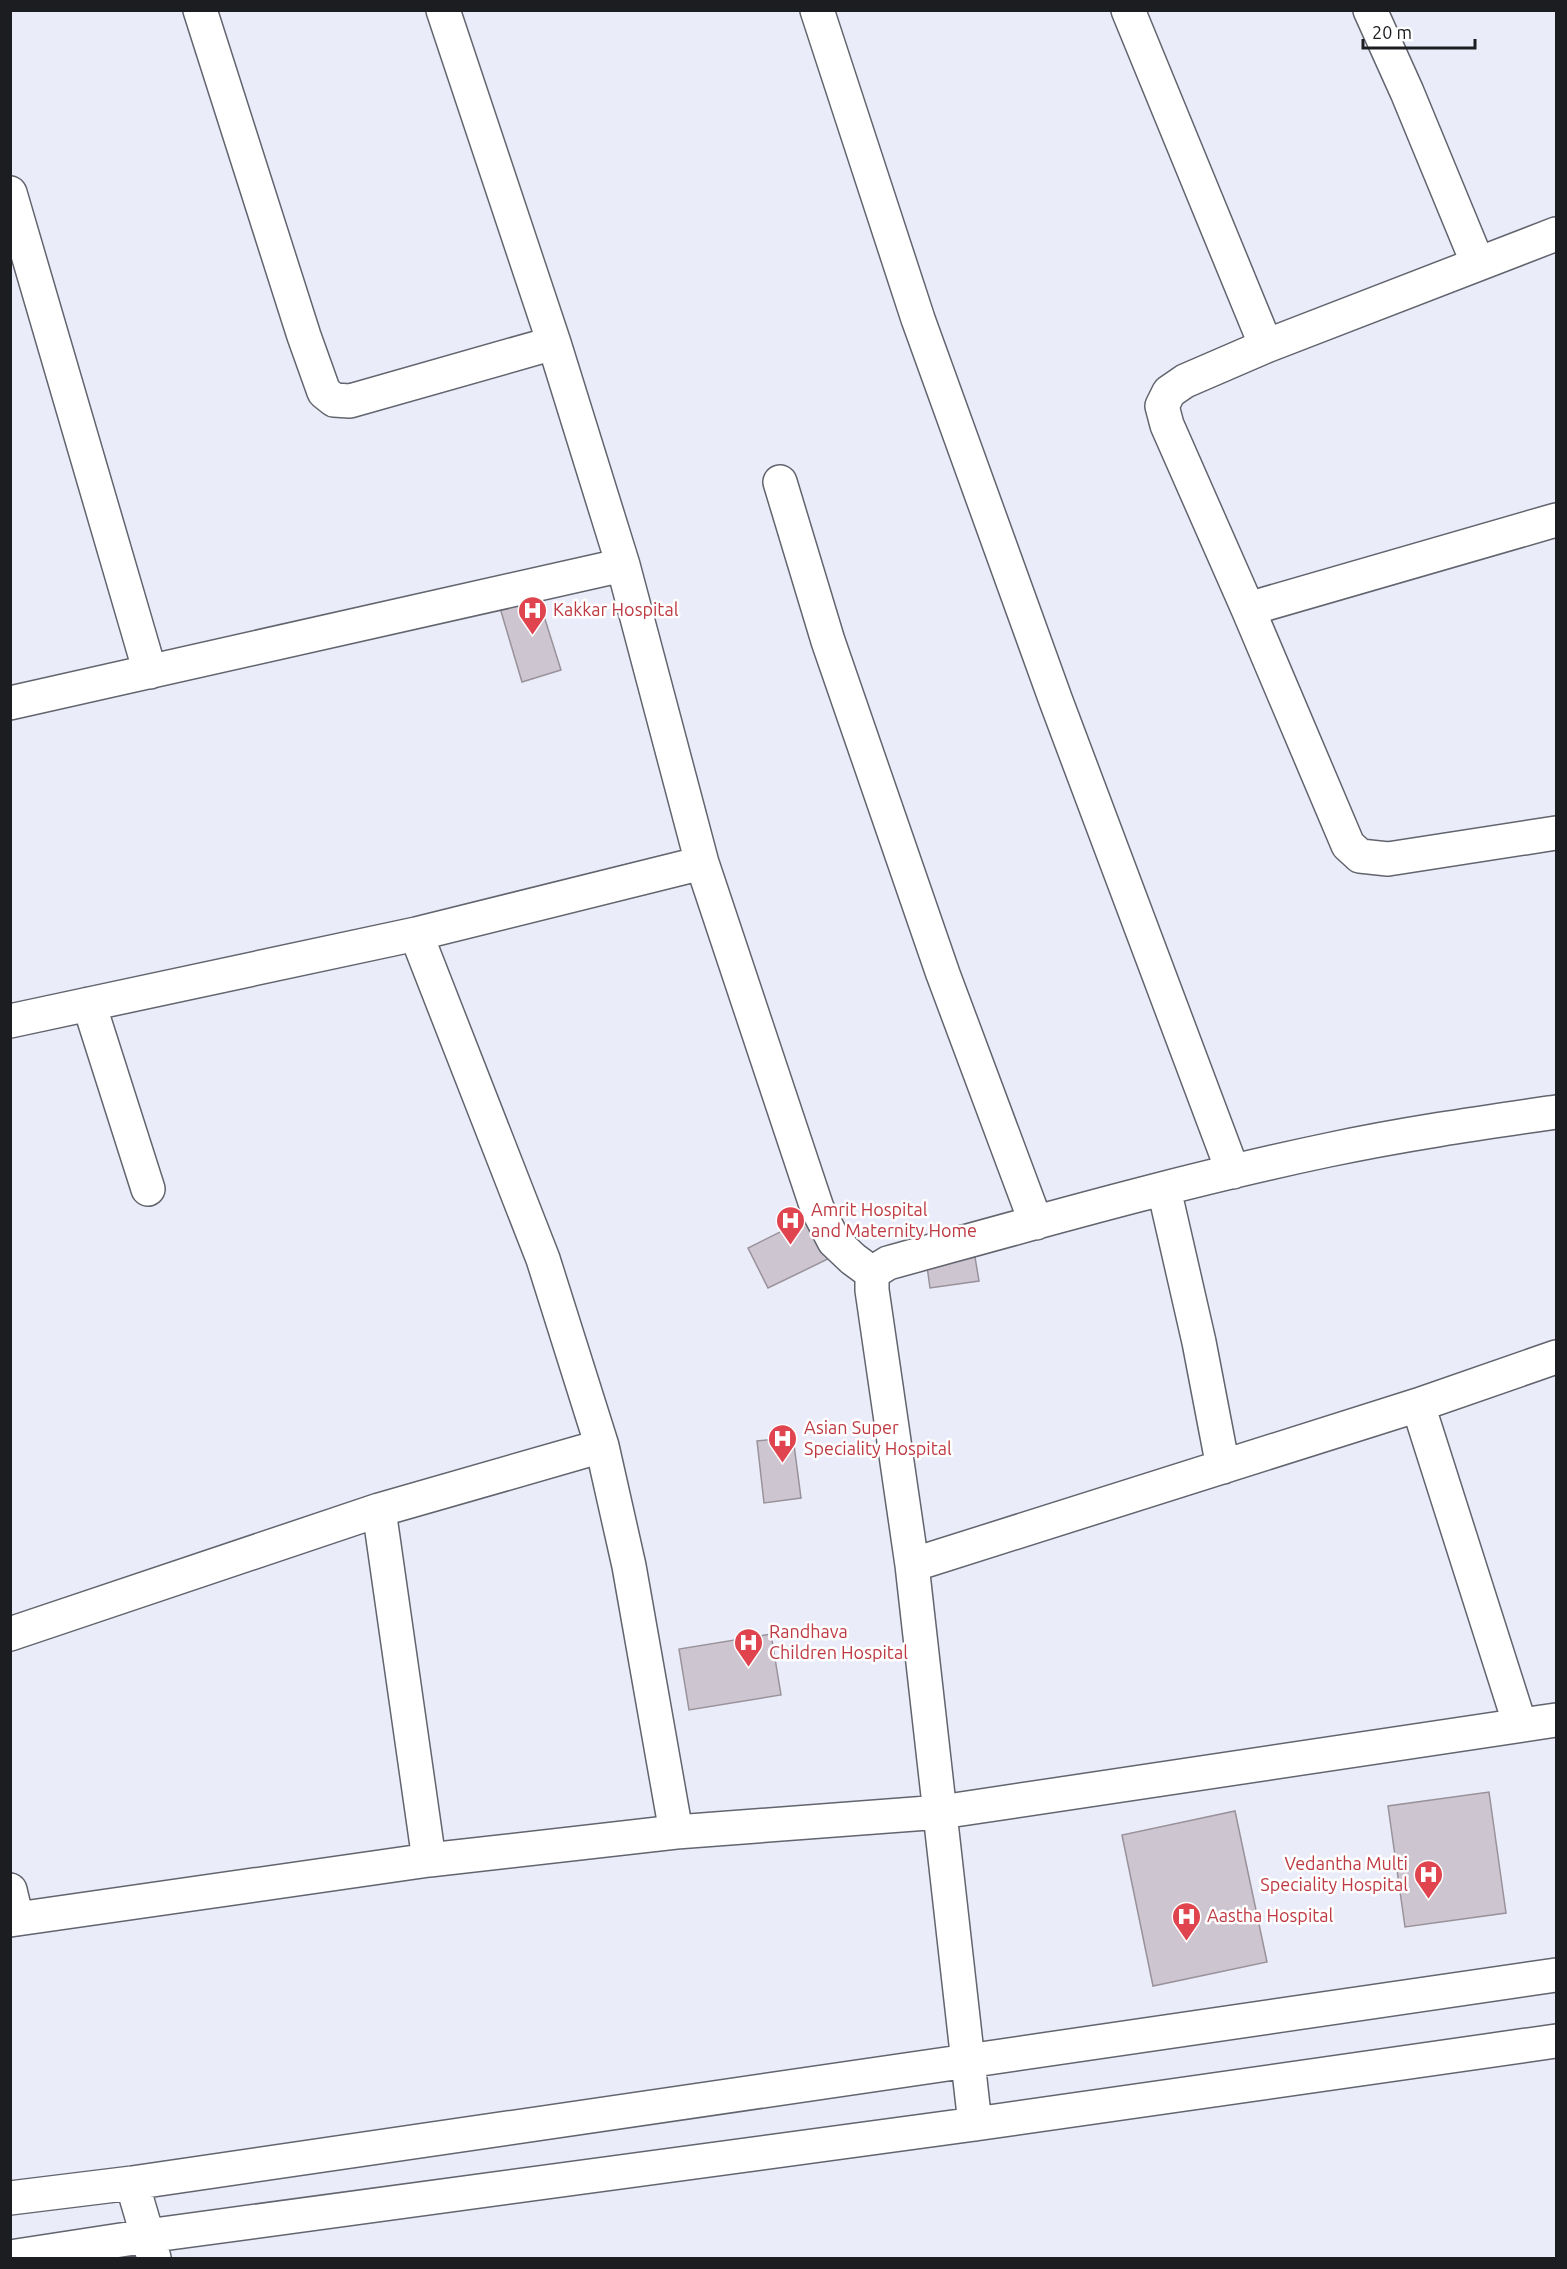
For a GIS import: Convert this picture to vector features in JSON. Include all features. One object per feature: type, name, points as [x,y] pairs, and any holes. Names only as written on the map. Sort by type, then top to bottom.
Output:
[{"type":"street","points":[[200,10],[324,392],[334,400],[350,401],[554,343]]},
{"type":"street","points":[[443,10],[554,343],[623,565],[702,863],[817,1208],[834,1241],[872,1273]]},
{"type":"street","points":[[817,10],[918,319],[1056,701],[1233,1172]]},
{"type":"street","points":[[1128,10],[1266,346]]},
{"type":"street","points":[[1370,10],[1407,92],[1478,264]]},
{"type":"street","points":[[10,193],[150,672]]},
{"type":"street","points":[[1557,234],[1266,346],[1185,381],[1169,392],[1162,406],[1167,425],[1348,845],[1360,856],[1388,859],[1557,833]]},
{"type":"street","points":[[780,482],[836,663],[944,974],[1036,1222]]},
{"type":"street","points":[[1248,609],[1557,520]]},
{"type":"street","points":[[10,703],[623,565]]},
{"type":"street","points":[[10,1021],[416,934],[702,863]]},
{"type":"street","points":[[416,934],[543,1259],[602,1446],[629,1566],[676,1832]]},
{"type":"street","points":[[89,1004],[148,1189]]},
{"type":"street","points":[[872,1273],[888,1263],[1036,1222],[1328,1149],[1557,1112]]},
{"type":"street","points":[[1164,1189],[1199,1342],[1223,1467]]},
{"type":"street","points":[[872,1273],[872,1290],[912,1565],[975,2124]]},
{"type":"street","points":[[912,1565],[1418,1405],[1557,1358]]},
{"type":"street","points":[[1418,1405],[1520,1725]]},
{"type":"street","points":[[10,1634],[380,1510],[602,1446]]},
{"type":"street","points":[[380,1510],[429,1860]]},
{"type":"street","points":[[13,1910],[676,1832],[941,1812],[1557,1720]]},
{"type":"street","points":[[10,2198],[132,2183],[1557,1975]]},
{"type":"street","points":[[10,2257],[151,2247],[975,2124],[1557,2042]]},
{"type":"street","points":[[132,2183],[151,2247]]},
{"type":"building","points":[[538,597],[561,670],[522,682],[500,608]]},
{"type":"building","points":[[810,1217],[830,1258],[768,1288],[748,1248]]},
{"type":"building","points":[[974,1251],[979,1281],[930,1288],[926,1259]]},
{"type":"building","points":[[793,1437],[801,1498],[764,1503],[757,1441]]},
{"type":"building","points":[[771,1634],[781,1695],[689,1710],[679,1649]]},
{"type":"building","points":[[1489,1792],[1506,1913],[1405,1927],[1388,1806]]},
{"type":"building","points":[[1235,1811],[1267,1962],[1153,1986],[1122,1835]]},
{"type":"place","name":"Kakkar Hospital","points":[[532,636]]},
{"type":"place","name":"Amrit Hospital and Maternity Home","points":[[790,1246]]},
{"type":"place","name":"Asian Super Speciality Hospital","points":[[783,1464]]},
{"type":"place","name":"Randhava Children Hospital","points":[[748,1668]]},
{"type":"place","name":"Vedantha Multi Speciality Hospital","points":[[1429,1900]]},
{"type":"place","name":"Aastha Hospital","points":[[1186,1942]]}]
